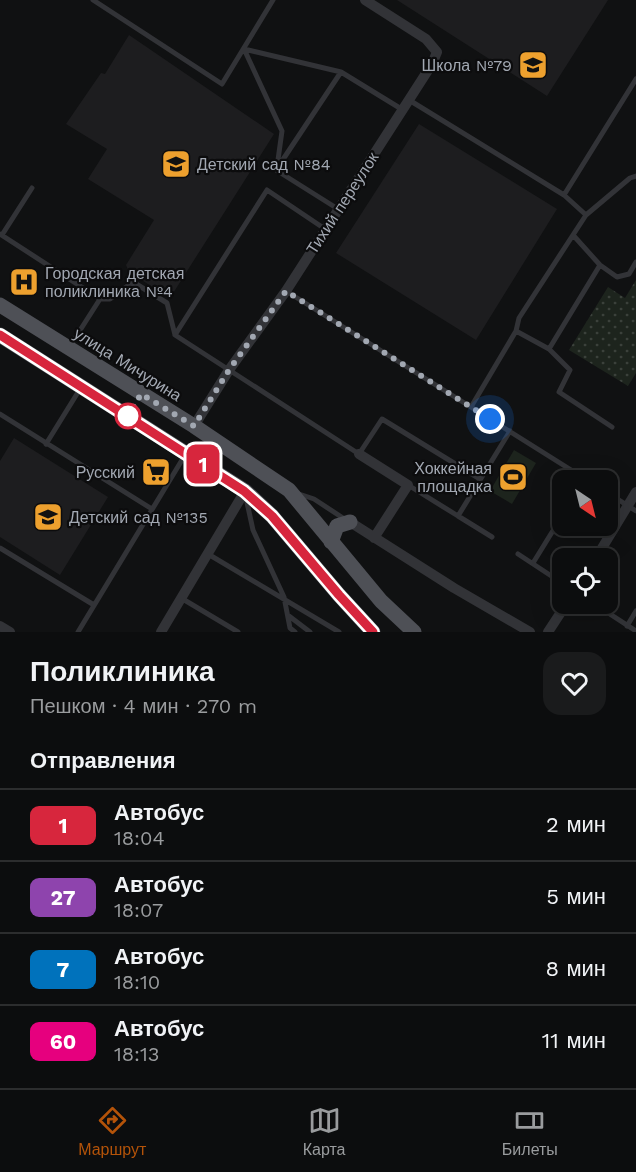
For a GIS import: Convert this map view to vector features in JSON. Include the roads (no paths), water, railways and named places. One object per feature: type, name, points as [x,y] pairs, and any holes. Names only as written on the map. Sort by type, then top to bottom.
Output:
[{"type":"main road","name":"улица Мичурина","points":[[0,305],[194,426],[289,490],[381,601],[414,632]]},
{"type":"main road","points":[[0,335],[244,491],[272,516],[373,632]]},
{"type":"main road","points":[[331,542],[337,526],[350,522]]},
{"type":"street","name":"Тихий переулок","points":[[194,426],[229,370],[286,291],[432,64],[436,52],[426,39],[365,0]]},
{"type":"street","points":[[360,454],[408,485],[374,538]]},
{"type":"street","points":[[161,632],[244,491]]},
{"type":"street","points":[[603,548],[632,509],[636,492]]},
{"type":"street","points":[[350,522],[454,588],[530,632]]},
{"type":"street","points":[[548,632],[560,614]]},
{"type":"street","points":[[0,626],[10,632]]},
{"type":"lane","points":[[93,0],[222,84],[273,0]]},
{"type":"lane","points":[[243,49],[341,72],[406,105],[564,195],[586,215]]},
{"type":"lane","points":[[243,49],[282,131],[276,170]]},
{"type":"lane","points":[[276,170],[341,72]]},
{"type":"lane","points":[[564,195],[636,79]]},
{"type":"lane","points":[[276,170],[338,209]]},
{"type":"lane","points":[[471,407],[516,332],[519,318],[586,215],[630,178],[636,176]]},
{"type":"lane","points":[[32,188],[1,235],[100,299],[110,299],[133,282],[167,303],[175,335],[360,454],[382,419],[480,479]]},
{"type":"lane","points":[[175,335],[267,190],[325,229]]},
{"type":"lane","points":[[573,235],[600,265],[618,277],[629,274],[636,262]]},
{"type":"lane","points":[[549,349],[600,265]]},
{"type":"lane","points":[[286,291],[570,470]]},
{"type":"lane","points":[[69,348],[100,299]]},
{"type":"lane","points":[[516,332],[549,349],[570,370],[559,392],[612,427]]},
{"type":"lane","points":[[46,444],[82,386]]},
{"type":"lane","points":[[0,414],[152,508]]},
{"type":"lane","points":[[458,516],[510,431]]},
{"type":"lane","points":[[78,632],[186,453]]},
{"type":"lane","points":[[408,485],[492,537]]},
{"type":"lane","points":[[289,490],[314,499],[350,522]]},
{"type":"lane","points":[[244,491],[254,530],[284,597],[290,628],[295,632]]},
{"type":"lane","points":[[618,500],[632,509]]},
{"type":"lane","points":[[533,563],[552,532]]},
{"type":"lane","points":[[0,548],[94,605]]},
{"type":"lane","points":[[208,554],[284,597],[339,632]]},
{"type":"lane","points":[[518,554],[552,576]]},
{"type":"lane","points":[[181,598],[238,632]]},
{"type":"lane","points":[[627,626],[636,611]]},
{"type":"lane","points":[[609,614],[636,631]]},
{"type":"lane","points":[[289,616],[310,632]]},
{"type":"place","name":"Школа №79","points":[[533,65]]},
{"type":"place","name":"Детский сад №84","points":[[176,164]]},
{"type":"place","name":"Городская детская поликлиника №4","points":[[24,282]]},
{"type":"place","name":"Русский","points":[[156,472]]},
{"type":"place","name":"Хоккейная площадка","points":[[513,477]]},
{"type":"place","name":"Детский сад №135","points":[[48,517]]}]
